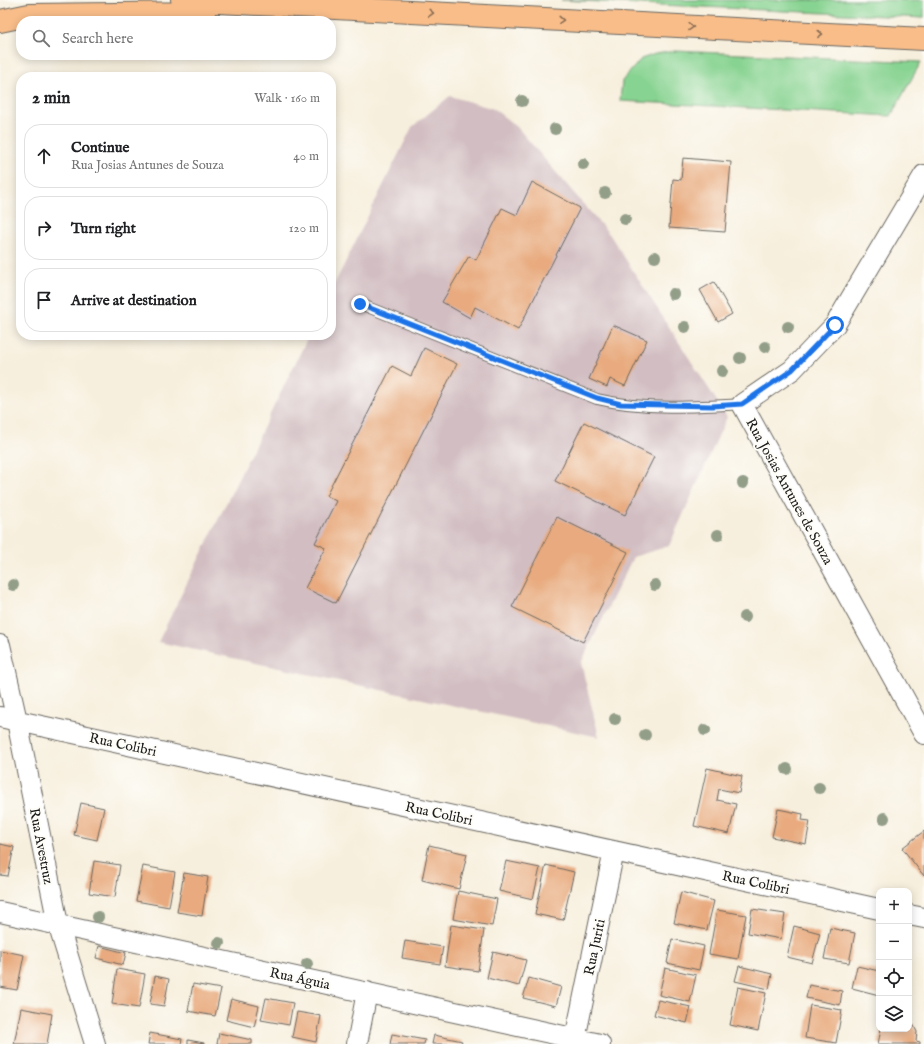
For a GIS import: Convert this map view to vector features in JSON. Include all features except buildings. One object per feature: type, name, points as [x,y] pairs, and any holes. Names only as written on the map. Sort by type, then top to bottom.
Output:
[{"type":"highway","points":[[182,0],[924,39]]},
{"type":"highway","points":[[24,16],[396,11]]},
{"type":"highway","points":[[0,21],[16,18]]},
{"type":"street","name":"Rua Josias Antunes de Souza","points":[[924,175],[835,325],[792,370],[742,404],[924,734]]},
{"type":"street","name":"Rua Avestruz","points":[[0,645],[9,719],[58,924],[95,1044]]},
{"type":"street","name":"Rua Colibri","points":[[9,719],[876,907]]},
{"type":"street","name":"Rua Juriti","points":[[575,1041],[614,851]]},
{"type":"street","name":"Rua Águia","points":[[0,912],[367,992],[575,1041],[600,1044]]},
{"type":"street","points":[[912,916],[924,918]]},
{"type":"street","points":[[357,1044],[367,992]]},
{"type":"lane","points":[[360,304],[597,398],[621,404],[712,406],[742,404]]},
{"type":"shaded area","points":[[450,96],[494,109],[517,127],[610,235],[727,417],[669,546],[633,557],[581,663],[599,737],[158,642],[307,340],[336,340],[336,281],[412,127]]},
{"type":"green space","points":[[561,0],[924,0],[924,18]]},
{"type":"green space","points":[[675,51],[921,62],[891,116],[620,101],[622,81],[641,59],[655,54]]},
{"type":"route","points":[[360,304],[597,398],[621,404],[712,406],[742,404],[792,370],[835,325]]}]
